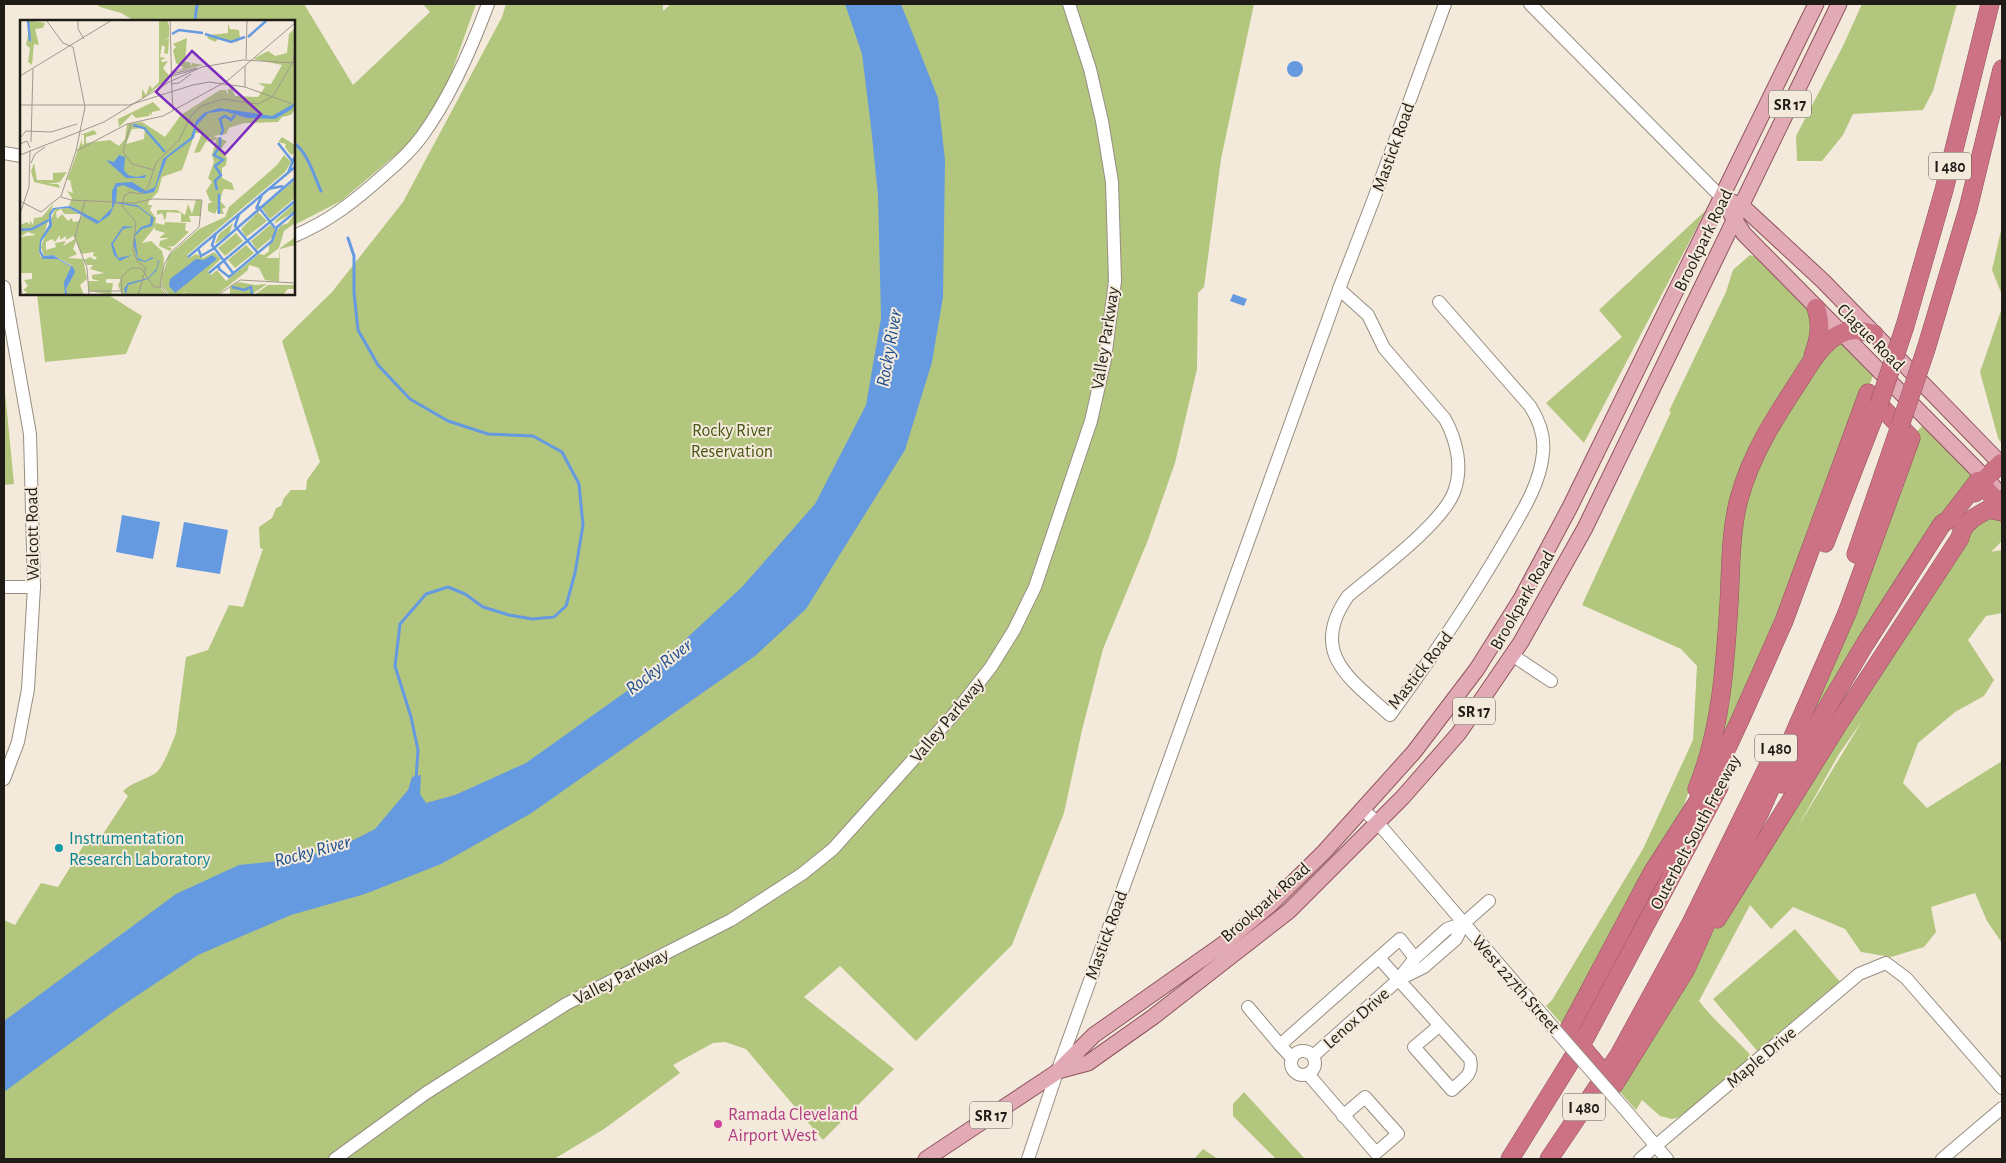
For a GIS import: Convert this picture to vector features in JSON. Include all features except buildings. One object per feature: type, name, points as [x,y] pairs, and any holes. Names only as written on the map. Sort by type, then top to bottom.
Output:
[{"type":"highway","name":"Outerbelt South Freeway","points":[[1510,1159],[1585,1038],[1739,750],[1802,603],[1879,404],[1905,326],[1944,190],[1990,4]]},
{"type":"highway","name":"Outerbelt South Freeway","points":[[1549,1159],[1619,1055],[1691,923],[1773,754],[1832,621],[1926,349],[1968,209],[2002,69]]},
{"type":"highway","points":[[1809,366],[1820,332],[1816,308]]},
{"type":"highway","points":[[1645,928],[1661,879],[1702,776],[1719,714],[1724,677],[1732,535],[1739,499],[1760,446],[1809,366],[1832,338],[1856,330],[1874,334]]},
{"type":"highway","points":[[1686,969],[1724,882],[1760,812],[1847,613],[1911,438],[1868,393],[1784,621],[1713,778],[1652,873],[1568,1032],[1614,1085],[1834,731],[1960,538],[1961,532],[1972,518],[1989,509],[2002,512]]},
{"type":"highway","points":[[1619,1055],[1724,882],[1915,578],[1983,481],[2001,464]]},
{"type":"highway","points":[[1760,812],[1764,814],[1865,644],[1942,524],[1948,520],[1978,481],[1983,481]]},
{"type":"highway","points":[[1983,481],[2002,506]]},
{"type":"main road","name":"Brookpark Road","points":[[926,1159],[1057,1072],[1094,1035],[1222,945],[1270,905],[1324,852],[1414,752],[1477,669],[1521,599],[1570,507],[1816,4]]},
{"type":"main road","name":"Brookpark Road","points":[[1057,1072],[1088,1063],[1175,1000],[1289,911],[1403,797],[1459,733],[1512,655],[1585,528],[1839,4]]},
{"type":"main road","name":"Clague Road","points":[[1722,198],[1742,205],[1823,281],[2001,464]]},
{"type":"main road","name":"Clague Road","points":[[1722,198],[1744,234],[1983,481],[2002,496]]},
{"type":"street","points":[[295,236],[318,226],[355,201],[399,162],[421,137],[452,87],[473,44],[488,4]]},
{"type":"street","name":"Valley Parkway","points":[[335,1159],[426,1093],[566,1004],[731,920],[802,874],[833,849],[955,713],[991,667],[1014,630],[1035,588],[1091,421],[1105,359],[1115,281],[1112,182],[1102,121],[1090,69],[1069,4]]},
{"type":"street","name":"Mastick Road","points":[[1028,1159],[1057,1072],[1339,289],[1444,4]]},
{"type":"street","name":"Clague Road","points":[[1530,4],[1722,198]]},
{"type":"street","points":[[4,153],[20,156]]},
{"type":"street","name":"Walcott Road","points":[[4,287],[9,348],[30,434],[34,587],[28,688],[18,742],[4,779]]},
{"type":"street","name":"Mastick Road","points":[[1339,289],[1368,315],[1384,348],[1445,419],[1454,437],[1458,455],[1457,480],[1454,493],[1443,511],[1427,529],[1348,596],[1339,610],[1334,626],[1332,642],[1335,657],[1341,668],[1348,677],[1390,715],[1434,656],[1473,596],[1532,492],[1543,454],[1543,443],[1538,420],[1530,406],[1439,302]]},
{"type":"street","points":[[4,587],[34,587]]},
{"type":"street","points":[[1512,655],[1551,680]]},
{"type":"street","name":"West 227th Street","points":[[1363,810],[1378,823],[1667,1159]]},
{"type":"street","points":[[1464,923],[1490,901]]},
{"type":"street","name":"Lenox Drive","points":[[1313,1056],[1398,980],[1415,958],[1448,929],[1464,923]]},
{"type":"street","name":"Lenox Drive","points":[[1398,980],[1424,967],[1450,945],[1456,939],[1464,923]]},
{"type":"street","points":[[1280,1045],[1400,939],[1415,958]]},
{"type":"street","points":[[1380,958],[1470,1059],[1473,1068],[1452,1090],[1414,1047],[1439,1026]]},
{"type":"street","name":"Maple Drive","points":[[1640,1159],[1859,974],[1886,963],[1906,978],[2002,1088]]},
{"type":"street","points":[[1248,1007],[1292,1058],[1291,1066],[1295,1073],[1304,1076],[1308,1074],[1373,1156],[1398,1134],[1365,1097],[1343,1116]]},
{"type":"street","name":"Lenox Drive","points":[[1292,1058],[1300,1051],[1307,1052],[1313,1056],[1315,1066],[1308,1074]]},
{"type":"street","points":[[1942,1159],[2002,1108]]},
{"type":"green space","points":[[96,4],[304,4],[353,85],[430,12],[423,4],[476,4],[445,91],[417,137],[341,201],[295,224],[295,20],[133,20],[121,13]]},
{"type":"green space","name":"Rocky River Reservation","points":[[506,4],[663,4],[663,11],[671,4],[1254,4],[1221,159],[1204,287],[1198,293],[1197,369],[1175,463],[1148,540],[1103,649],[1082,730],[1064,813],[1012,945],[916,1041],[840,966],[804,997],[894,1069],[823,1140],[746,1049],[725,1042],[713,1043],[673,1065],[680,1073],[604,1129],[554,1159],[4,1159],[4,920],[15,925],[41,883],[58,887],[85,843],[99,840],[128,796],[123,791],[157,772],[168,754],[176,733],[186,657],[208,650],[229,605],[243,607],[263,549],[260,548],[259,527],[272,518],[276,508],[281,506],[284,498],[291,490],[306,490],[307,480],[320,462],[282,341],[332,292],[403,202],[502,17]]},
{"type":"green space","points":[[1862,4],[1957,4],[1933,91],[1923,110],[1853,114],[1843,135],[1822,161],[1797,161],[1796,136],[1842,48]]},
{"type":"green space","points":[[1706,210],[1584,443],[1546,403],[1622,337],[1599,310]]},
{"type":"green space","points":[[2002,226],[2002,295],[1992,270]]},
{"type":"green space","points":[[1750,255],[1759,258],[1813,314],[1815,337],[1724,536],[1716,674],[1709,726],[1683,809],[1568,1031],[1546,1006],[1552,1000],[1643,849],[1693,740],[1697,666],[1681,649],[1582,605],[1671,412],[1669,411],[1726,292],[1733,270]]},
{"type":"green space","points":[[37,295],[109,295],[142,316],[126,354],[45,362]]},
{"type":"green space","points":[[2002,308],[2002,444],[1998,438],[1980,372]]},
{"type":"green space","points":[[1842,342],[1874,373],[1784,621],[1708,774],[1729,706],[1739,538],[1751,484],[1779,427],[1828,351]]},
{"type":"green space","points":[[4,381],[14,484],[4,485]]},
{"type":"green space","points":[[1924,424],[1978,481],[1788,775],[1911,438]]},
{"type":"green space","points":[[2002,512],[2002,541],[1991,552],[2002,550],[2002,613],[1986,616],[1968,640],[1994,680],[1984,696],[1955,712],[1918,743],[1903,783],[1927,808],[2002,761],[2002,943],[1987,921],[1975,893],[1931,907],[1936,932],[1924,947],[1891,957],[1861,952],[1845,929],[1793,907],[1771,929],[1750,905],[1699,1001],[1752,1057],[1690,1114],[1672,1119],[1660,1116],[1642,1100],[1636,1110],[1614,1085],[1961,532]],"holes":[[[1862,721],[1796,830],[1839,754]]]},
{"type":"green space","points":[[1795,929],[1841,983],[1759,1053],[1713,999]]},
{"type":"green space","points":[[1244,1092],[1305,1159],[1276,1159],[1233,1116],[1233,1104]]},
{"type":"green space","points":[[1203,1149],[1218,1159],[1194,1159]]},
{"type":"water","name":"Rocky River","points":[[845,4],[901,4],[938,98],[945,160],[943,297],[932,362],[905,450],[806,609],[755,656],[530,814],[441,864],[365,894],[291,915],[198,955],[117,1009],[4,1092],[4,1021],[176,894],[239,865],[287,860],[336,849],[375,829],[408,790],[412,777],[421,775],[420,794],[426,803],[455,795],[526,763],[638,683],[742,587],[815,504],[866,405],[881,318],[878,195],[871,127],[862,54]]},
{"type":"water","points":[[1295,61],[1303,69],[1295,77],[1287,69]]},
{"type":"water","points":[[1233,294],[1247,299],[1244,306],[1230,301]]},
{"type":"water","points":[[122,515],[160,522],[153,559],[116,552]]},
{"type":"water","points":[[184,522],[228,530],[220,574],[176,567]]},
{"type":"waterway","points":[[195,20],[197,4]]},
{"type":"waterway","points":[[295,144],[307,159],[321,191]]},
{"type":"waterway","points":[[348,238],[354,256],[354,293],[358,330],[378,365],[410,399],[448,421],[488,434],[533,436],[562,452],[579,484],[583,525],[575,573],[566,606],[554,617],[532,619],[509,615],[483,607],[465,594],[448,587],[426,594],[400,624],[395,666],[411,717],[418,750],[416,779]]},
{"type":"place","name":"Instrumentation Research Laboratory","points":[[59,848]]},
{"type":"place","name":"Ramada Cleveland Airport West","points":[[718,1124]]}]
